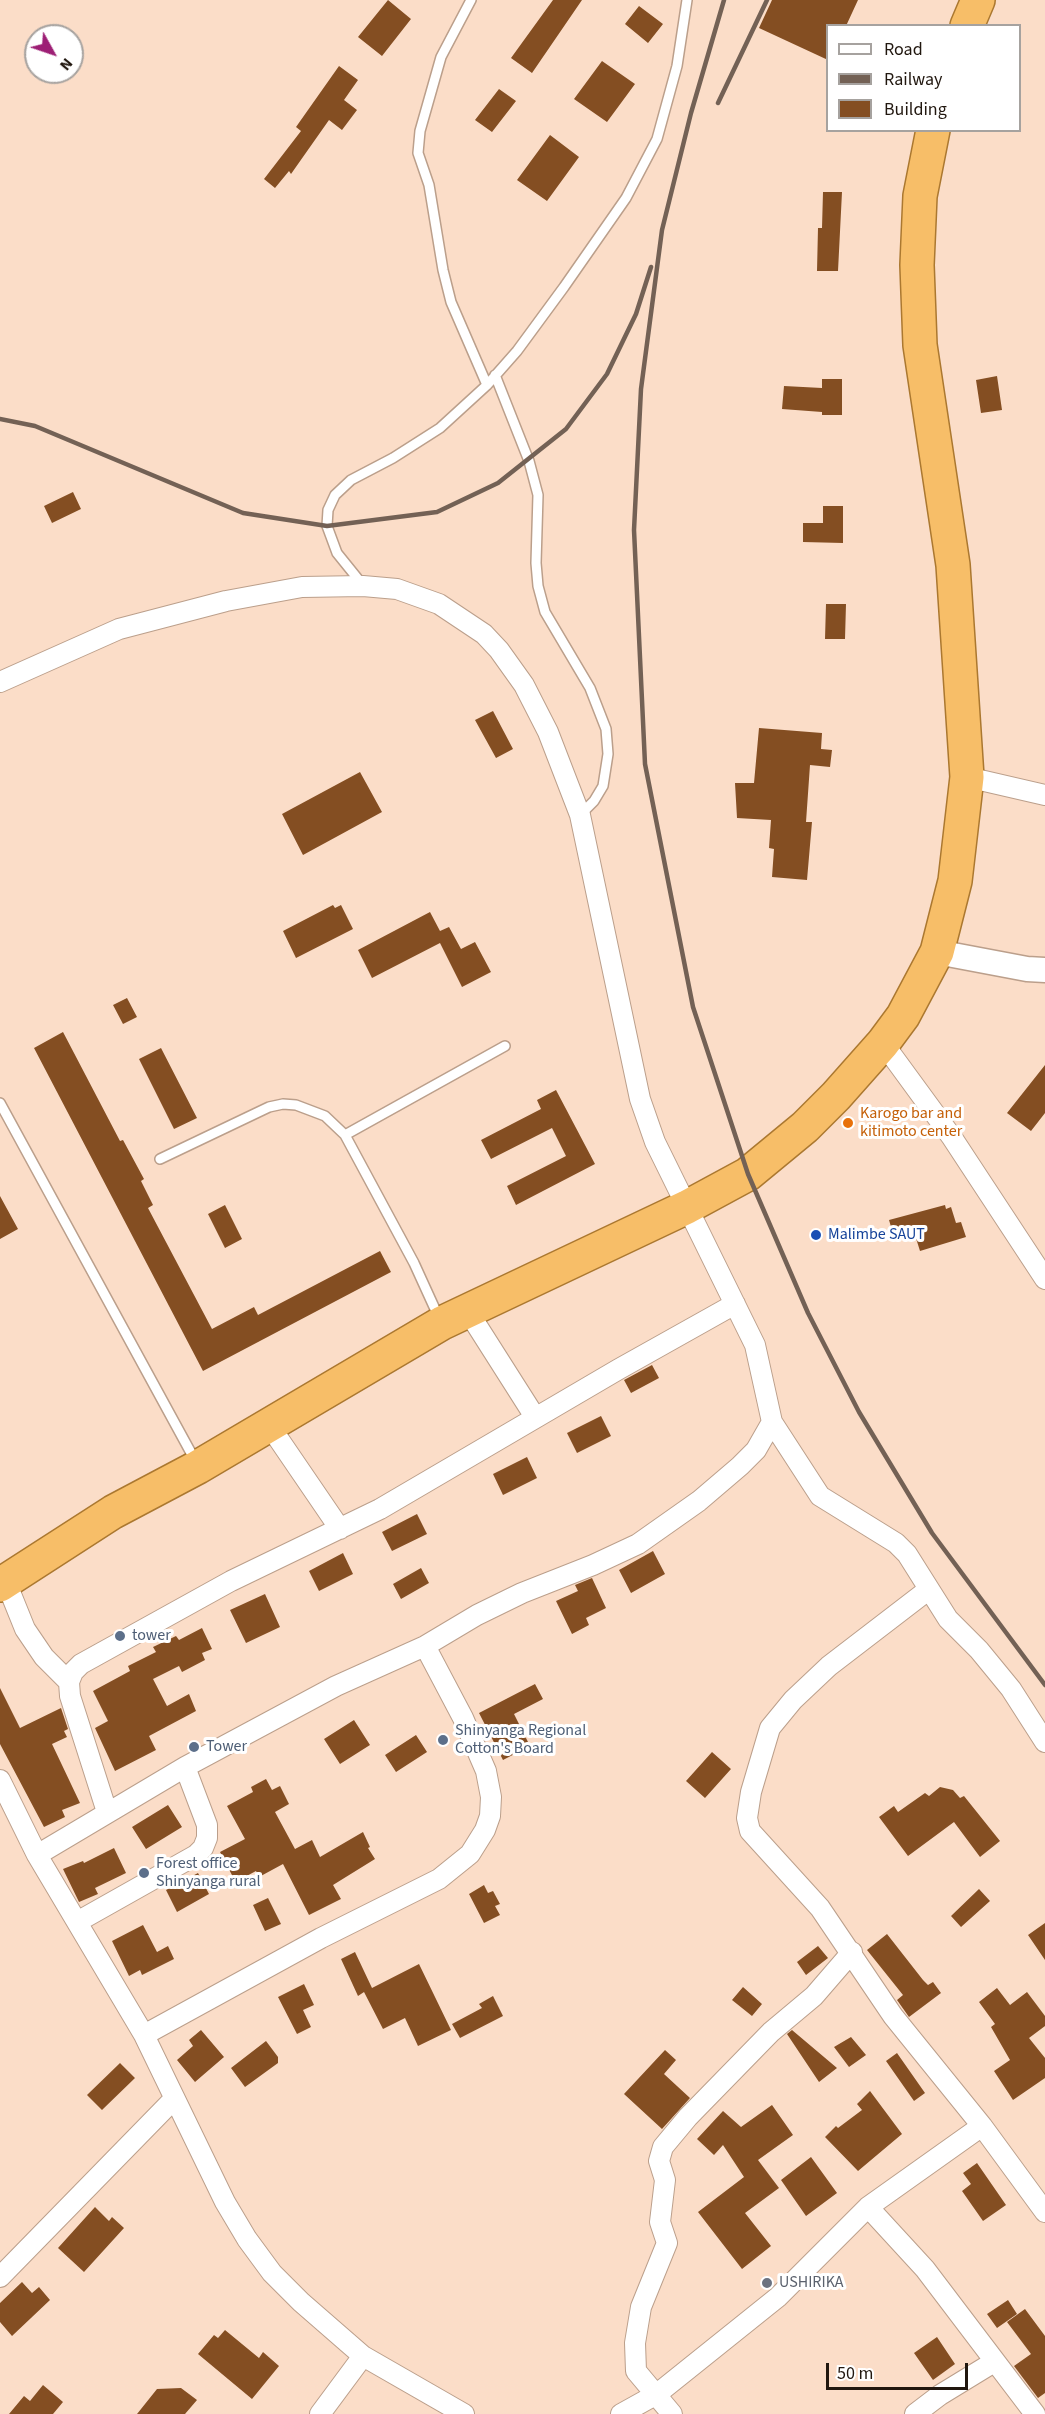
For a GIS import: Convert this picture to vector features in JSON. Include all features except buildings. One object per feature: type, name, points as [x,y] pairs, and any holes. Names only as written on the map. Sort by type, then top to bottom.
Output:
[{"type":"highway","points":[[968,24],[978,0]]},
{"type":"highway","points":[[3,1583],[113,1512],[198,1467],[454,1317],[687,1207],[748,1174],[776,1152],[836,1096],[883,1043],[903,1016],[937,952],[955,881],[967,777],[953,565],[920,345],[917,265],[920,196],[933,132]]},
{"type":"street","points":[[0,682],[119,629],[226,601],[302,587],[363,586],[397,590],[439,604],[460,616],[499,650],[524,685],[548,732],[579,816],[640,1099],[655,1142],[755,1345],[772,1422],[820,1496],[896,1543],[907,1554],[948,1619],[979,1650],[1011,1689],[1045,1742]]},
{"type":"street","points":[[967,777],[1045,795]]},
{"type":"street","points":[[937,952],[1027,969],[1045,970]]},
{"type":"street","points":[[883,1043],[951,1136],[1045,1279]]},
{"type":"street","points":[[107,1812],[70,1696],[69,1682],[73,1672],[81,1664],[145,1626],[263,1564],[380,1509],[735,1304]]},
{"type":"street","points":[[454,1317],[535,1418]]},
{"type":"street","points":[[38,1855],[185,1767],[336,1686],[425,1646],[477,1615],[522,1593],[593,1565],[638,1544],[699,1501],[740,1467],[756,1450],[772,1422]]},
{"type":"street","points":[[269,1425],[340,1528]]},
{"type":"street","points":[[3,1583],[25,1629],[44,1657],[69,1682]]},
{"type":"street","points":[[928,1590],[830,1666],[793,1700],[770,1728],[751,1792],[747,1818],[750,1831],[820,1908],[852,1952],[893,2016],[982,2126],[1045,2212]]},
{"type":"street","points":[[144,2035],[321,1938],[439,1879],[470,1854],[485,1830],[490,1816],[491,1797],[486,1771],[463,1718],[425,1646]]},
{"type":"street","points":[[77,1922],[196,1856],[203,1848],[207,1838],[207,1825],[185,1767]]},
{"type":"street","points":[[0,1780],[38,1855],[144,2035],[225,2202],[247,2239],[279,2280],[363,2356],[464,2414]]},
{"type":"street","points":[[672,2414],[636,2371],[635,2343],[641,2307],[667,2243],[660,2222],[665,2180],[659,2161],[663,2146],[771,2032],[814,1996],[852,1952]]},
{"type":"street","points":[[0,2277],[174,2099]]},
{"type":"street","points":[[621,2414],[657,2394],[778,2297],[868,2207],[982,2126]]},
{"type":"street","points":[[868,2207],[925,2269],[1035,2414]]},
{"type":"street","points":[[320,2414],[363,2356]]},
{"type":"street","points":[[915,2414],[940,2395],[994,2362]]},
{"type":"lane","points":[[471,0],[441,57],[420,131],[418,153],[429,185],[443,270],[452,302],[487,385]]},
{"type":"lane","points":[[363,586],[337,554],[327,526],[328,510],[335,495],[351,480],[393,458],[440,428],[487,385],[517,351],[564,287],[626,198],[657,139],[677,66],[687,0]]},
{"type":"lane","points":[[495,375],[529,461],[538,495],[536,563],[538,586],[545,612],[590,688],[606,729],[609,754],[603,786],[594,801],[579,816]]},
{"type":"lane","points":[[345,1135],[505,1046]]},
{"type":"lane","points":[[0,1103],[198,1467]]},
{"type":"lane","points":[[160,1159],[269,1107],[283,1104],[313,1110],[325,1116],[345,1135],[414,1263],[454,1317]]},
{"type":"railway","points":[[724,0],[691,113],[662,230],[641,389],[634,530],[645,764],[693,1007],[748,1174],[808,1313],[859,1412],[932,1533],[1045,1685]]},
{"type":"railway","points":[[718,103],[767,0]]},
{"type":"railway","points":[[0,419],[35,426],[243,513],[327,526],[437,512],[498,483],[566,429],[607,374],[636,314],[651,267]]},
{"type":"place","name":"Karogo bar and kitimoto center","points":[[848,1123]]},
{"type":"place","name":"Malimbe SAUT","points":[[816,1235]]},
{"type":"place","name":"tower","points":[[120,1636]]},
{"type":"place","name":"Shinyanga Regional Cotton's Board","points":[[443,1740]]},
{"type":"place","name":"Tower","points":[[194,1747]]},
{"type":"place","name":"Forest office Shinyanga rural","points":[[144,1873]]},
{"type":"place","name":"USHIRIKA","points":[[767,2283]]}]
